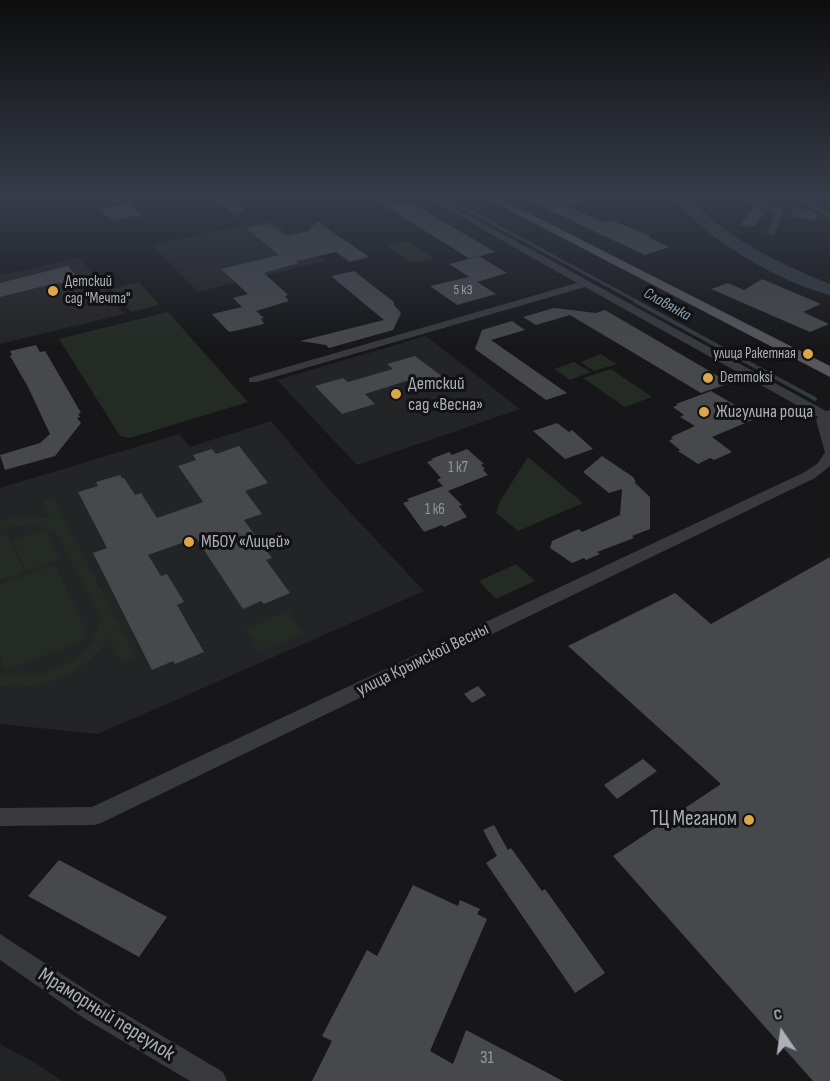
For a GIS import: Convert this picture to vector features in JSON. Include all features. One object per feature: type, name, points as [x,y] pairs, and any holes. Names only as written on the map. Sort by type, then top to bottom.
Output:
[{"type":"main road","points":[[587,247],[830,372]]},
{"type":"street","points":[[522,247],[828,415]]},
{"type":"street","points":[[253,380],[587,283]]},
{"type":"street","name":"улица Крымской Весны","points":[[0,817],[94,816],[791,484],[823,466],[830,453],[822,425],[822,420],[828,415]]},
{"type":"street","name":"Мраморный переулок","points":[[0,946],[91,1008],[214,1081]]},
{"type":"shaded area","points":[[154,247],[307,247],[325,261],[198,292]]},
{"type":"shaded area","points":[[389,247],[417,247],[434,258],[412,263]]},
{"type":"shaded area","name":"Детский сад \"Мечта\"","points":[[80,258],[124,314],[0,344],[0,275]]},
{"type":"shaded area","points":[[139,282],[159,305],[131,312],[111,289]]},
{"type":"shaded area","points":[[168,312],[248,402],[130,438],[120,436],[59,339]]},
{"type":"shaded area","name":"Детский сад «Весна»","points":[[426,336],[520,409],[357,465],[277,380]]},
{"type":"shaded area","points":[[600,354],[617,364],[594,371],[581,362]]},
{"type":"shaded area","points":[[574,362],[591,372],[570,380],[554,369]]},
{"type":"shaded area","points":[[611,369],[652,397],[625,407],[583,378]]},
{"type":"shaded area","name":"МБОУ «Лицей»","points":[[271,421],[333,494],[424,591],[98,734],[0,724],[0,488],[179,434],[190,447]]},
{"type":"shaded area","points":[[528,457],[583,503],[518,531],[496,513],[500,501]]},
{"type":"shaded area","points":[[54,498],[136,658],[122,664],[108,637],[88,661],[62,677],[31,686],[0,686],[0,672],[31,675],[62,666],[88,646],[96,633],[100,618],[56,532],[35,524],[0,528],[0,521],[3,520],[25,516],[49,518],[42,502]]},
{"type":"shaded area","points":[[46,529],[61,559],[26,571],[12,540]]},
{"type":"shaded area","points":[[7,534],[24,572],[0,580],[0,536]]},
{"type":"shaded area","points":[[55,564],[89,638],[5,671],[0,657],[0,584]]},
{"type":"shaded area","points":[[516,564],[535,581],[496,599],[479,581]]},
{"type":"shaded area","points":[[288,611],[303,633],[260,652],[245,629]]},
{"type":"shaded area","points":[[0,1044],[37,1064],[62,1081],[0,1081]]},
{"type":"building","points":[[270,247],[355,247],[369,257],[350,262],[336,252],[296,261],[298,263],[264,273],[288,295],[285,296],[289,301],[256,311],[264,318],[261,318],[264,324],[230,332],[212,314],[242,307],[233,298],[248,294],[221,269],[279,255]]},
{"type":"building","points":[[452,247],[487,247],[495,252],[470,259]]},
{"type":"building","points":[[629,247],[668,247],[645,255]]},
{"type":"building","points":[[479,256],[507,273],[477,282],[449,264]]},
{"type":"building","points":[[68,266],[80,281],[66,284],[56,283],[0,297],[0,283]]},
{"type":"building","points":[[354,271],[394,302],[401,313],[393,330],[329,348],[326,345],[300,341],[384,320],[331,276]]},
{"type":"building","points":[[469,277],[496,294],[457,305],[430,286]]},
{"type":"building","points":[[762,279],[821,304],[803,312],[829,324],[810,332],[711,289],[728,283],[744,290]]},
{"type":"building","points":[[554,308],[596,313],[605,310],[730,383],[701,393],[570,315],[536,325],[523,317]]},
{"type":"building","points":[[512,321],[525,330],[491,340],[567,393],[546,400],[475,349],[482,330]]},
{"type":"building","points":[[36,345],[40,352],[45,351],[65,385],[81,413],[77,418],[81,423],[55,456],[5,470],[0,455],[40,443],[50,434],[28,387],[10,356],[12,355],[10,351]]},
{"type":"building","points":[[415,356],[447,380],[416,390],[406,381],[365,394],[375,404],[342,414],[315,386],[343,378],[348,382],[393,369],[387,364]]},
{"type":"building","points":[[711,391],[757,418],[712,437],[732,452],[698,464],[678,451],[680,450],[669,441],[673,438],[671,437],[695,426],[680,417],[684,415],[673,407]]},
{"type":"building","points":[[557,423],[569,432],[572,430],[593,449],[565,459],[533,431]]},
{"type":"building","points":[[239,446],[268,483],[245,491],[262,514],[244,520],[272,558],[266,560],[290,593],[264,604],[261,601],[243,609],[196,538],[148,555],[161,576],[167,574],[184,602],[177,605],[204,652],[175,664],[173,661],[152,670],[93,553],[107,548],[78,492],[98,486],[96,482],[120,475],[135,495],[141,493],[157,518],[203,502],[178,466],[196,460],[193,455],[212,449],[216,454]]},
{"type":"building","points":[[467,449],[484,464],[481,465],[488,475],[448,491],[437,480],[441,478],[427,462],[449,452],[452,455]]},
{"type":"building","points":[[602,456],[633,477],[636,482],[634,482],[650,497],[650,529],[632,536],[634,538],[597,552],[600,554],[572,563],[550,548],[552,541],[579,529],[582,532],[620,515],[622,489],[609,493],[583,472]]},
{"type":"building","points":[[443,486],[462,505],[459,506],[467,517],[444,527],[442,525],[424,532],[403,503],[409,501],[407,499]]},
{"type":"building","name":"ТЦ Меганом","points":[[830,557],[830,1081],[813,1081],[613,856],[721,784],[568,646],[675,593],[711,624]]},
{"type":"building","points":[[478,686],[486,695],[472,703],[464,694]]},
{"type":"building","points":[[643,759],[657,771],[617,799],[604,785]]},
{"type":"building","points":[[494,825],[508,850],[511,848],[542,891],[545,889],[605,973],[575,993],[486,863],[497,856],[483,830]]},
{"type":"building","points":[[59,860],[167,917],[139,957],[28,896]]},
{"type":"building","points":[[413,885],[458,906],[460,900],[480,909],[477,914],[487,919],[430,1051],[453,1064],[466,1030],[563,1081],[312,1081],[332,1041],[322,1036],[367,950],[377,956]]},
{"type":"waterway","name":"Славянка","points":[[537,247],[638,302]]},
{"type":"waterway","points":[[741,247],[830,290]]},
{"type":"waterway","name":"Славянка","points":[[635,301],[815,399]]},
{"type":"place","name":"Детский сад \"Мечта\"","points":[[53,291]]},
{"type":"place","name":"улица Ракетная","points":[[808,354]]},
{"type":"place","name":"Demmoksi","points":[[708,378]]},
{"type":"place","name":"Детский сад «Весна»","points":[[396,394]]},
{"type":"place","name":"Жигулина роща","points":[[704,412]]},
{"type":"place","name":"МБОУ «Лицей»","points":[[189,542]]},
{"type":"place","name":"ТЦ Меганом","points":[[749,820]]}]
